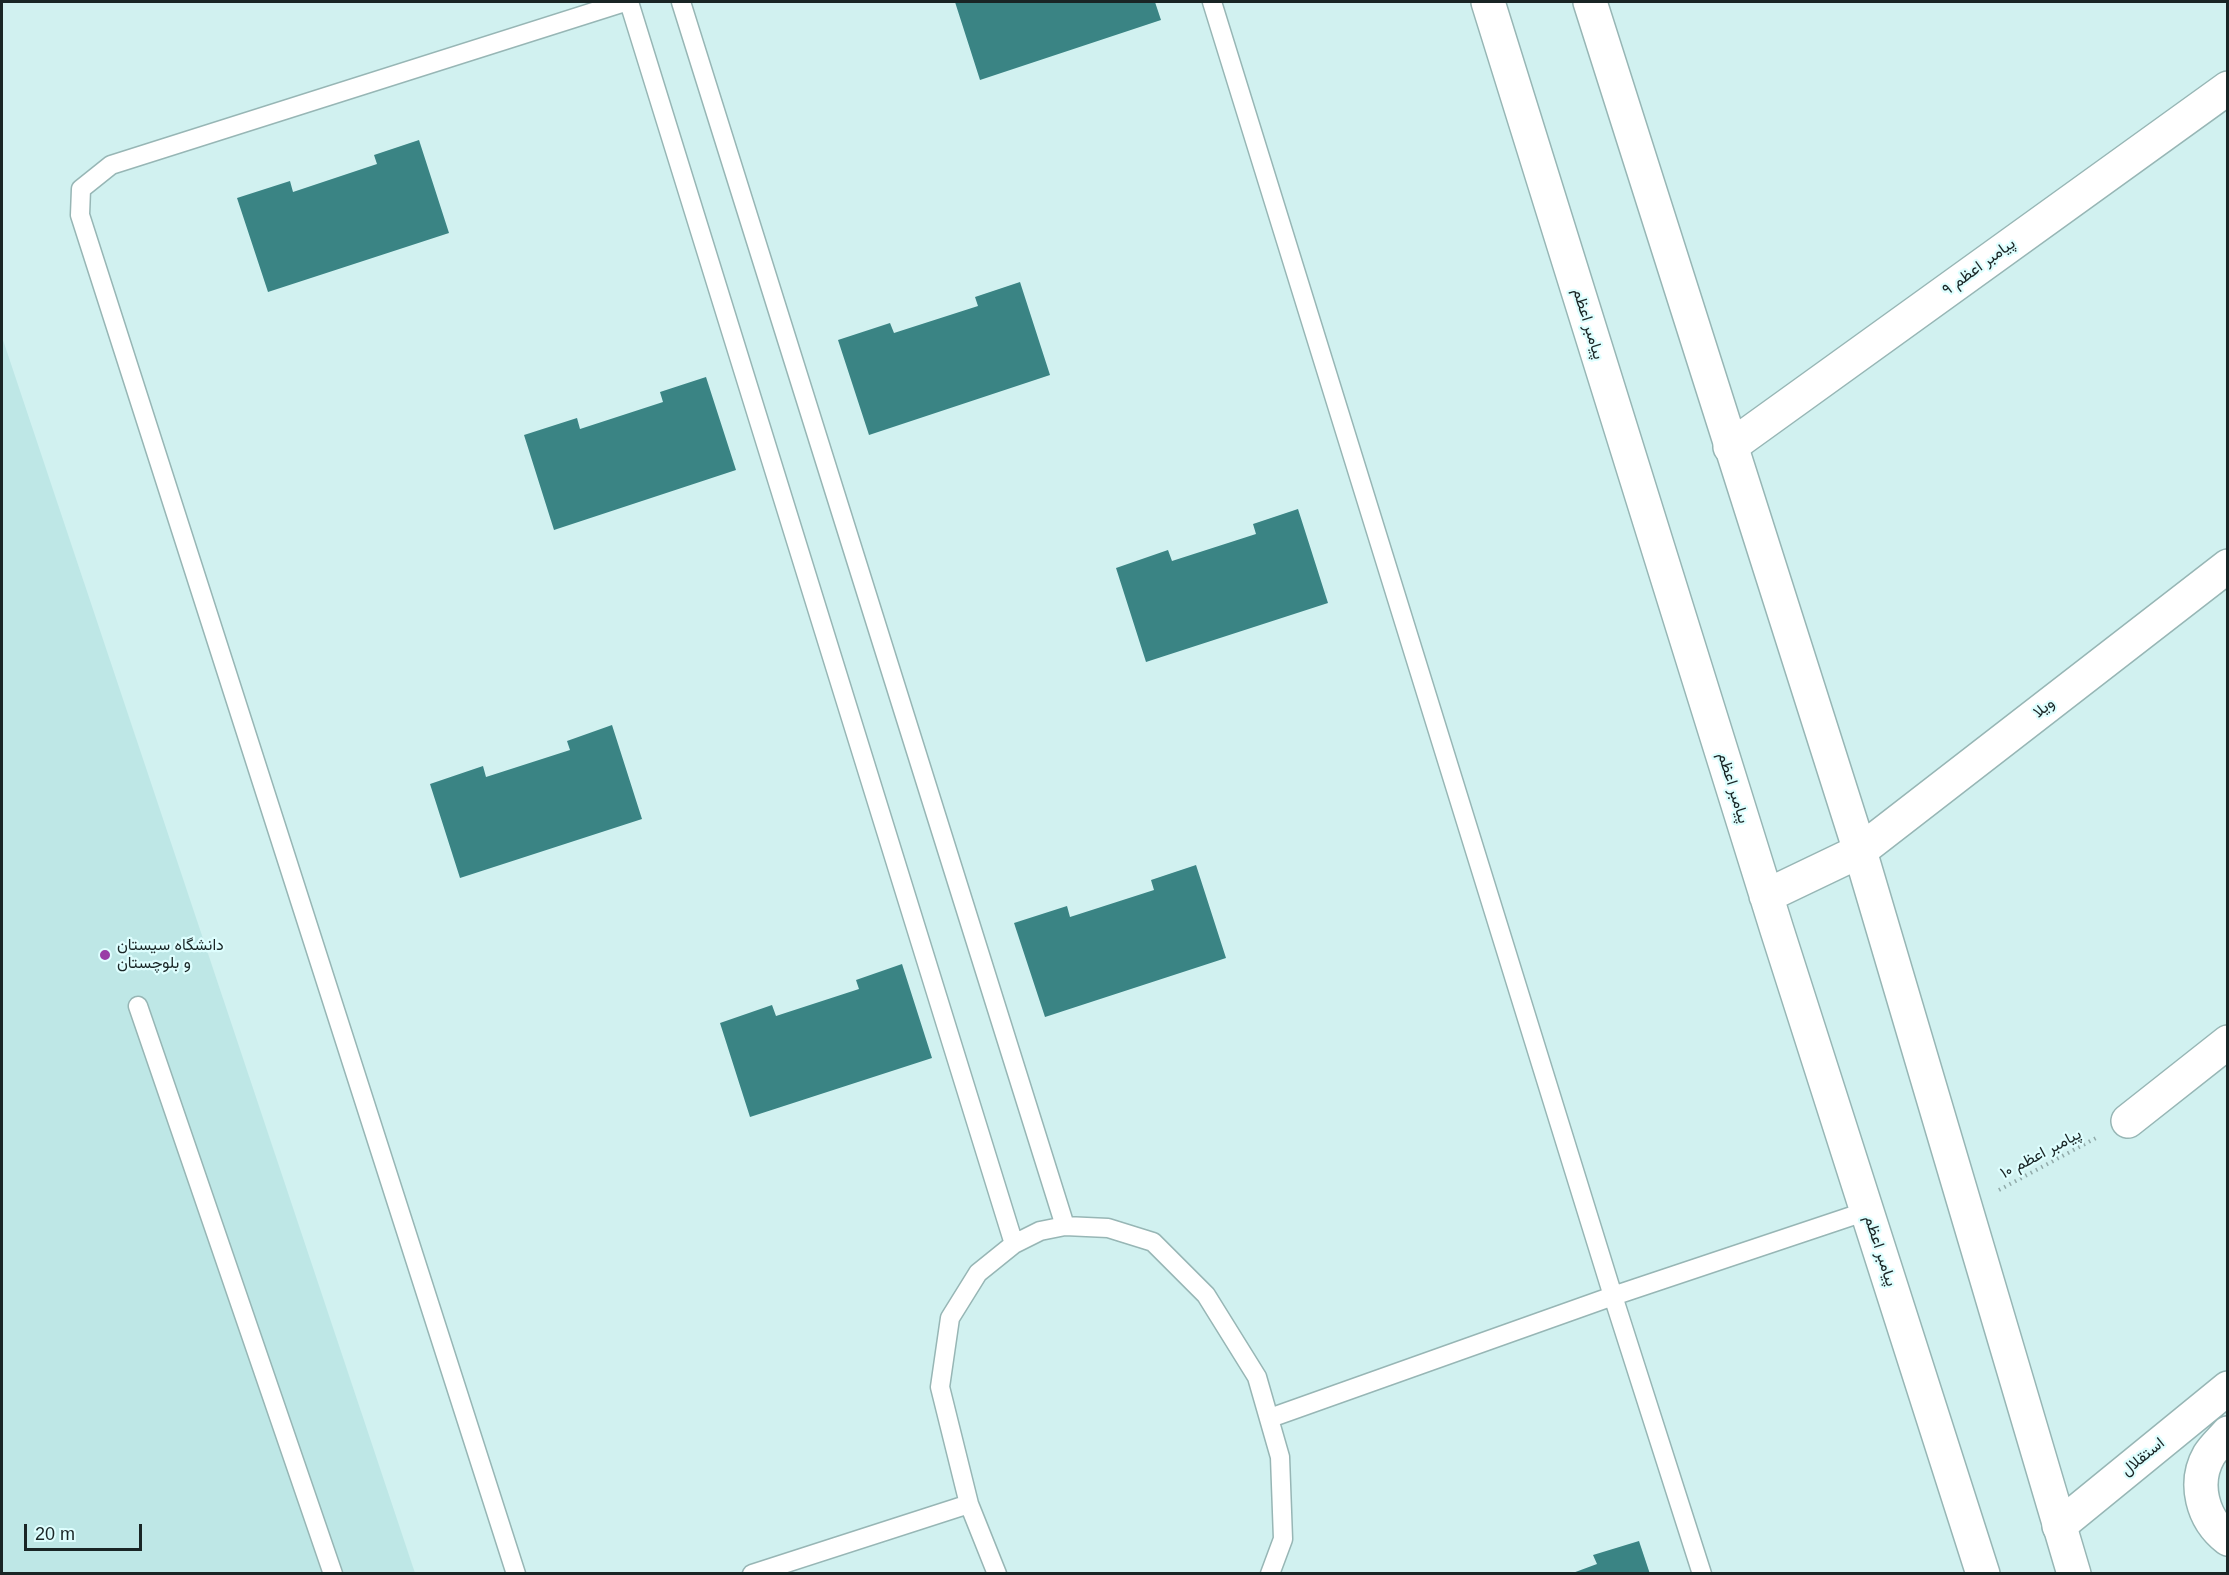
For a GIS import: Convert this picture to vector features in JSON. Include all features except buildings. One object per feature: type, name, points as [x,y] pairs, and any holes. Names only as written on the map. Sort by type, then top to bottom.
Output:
[{"type":"main road","name":"پیامبر اعظم","points":[[1488,2],[1766,896],[1983,1574]]},
{"type":"main road","points":[[1590,2],[1860,851],[2074,1574]]},
{"type":"main road","name":"پیامبر اعظم ۹","points":[[1730,447],[2228,88]]},
{"type":"main road","name":"ویلا","points":[[1766,896],[1860,851],[2228,566]]},
{"type":"main road","points":[[2128,1121],[2228,1042]]},
{"type":"main road","name":"استقلال","points":[[2059,1526],[2228,1388]]},
{"type":"main road","points":[[2228,1433],[2209,1455],[2201,1482],[2204,1509],[2228,1539]]},
{"type":"lane","points":[[516,1574],[80,215],[81,189],[111,165],[627,2],[1014,1244]]},
{"type":"lane","points":[[681,2],[1065,1226]]},
{"type":"lane","points":[[1212,2],[1613,1296],[1702,1574]]},
{"type":"lane","points":[[138,1006],[333,1574]]},
{"type":"lane","points":[[1269,1418],[1613,1296],[1867,1211]]},
{"type":"lane","points":[[997,1574],[969,1504],[940,1387],[950,1318],[978,1273],[1014,1244],[1040,1231],[1065,1226],[1108,1228],[1153,1242],[1206,1295],[1257,1377],[1280,1457],[1283,1539],[1270,1574]]},
{"type":"lane","points":[[752,1574],[969,1504]]},
{"type":"path","name":"پیامبر اعظم ۱۰","points":[[1965,1209],[2128,1121]]},
{"type":"shaded area","name":"دانشگاه سیستان و بلوچستان","points":[[2,337],[415,1573],[2,1573]]},
{"type":"place","name":"دانشگاه سیستان و بلوچستان","points":[[105,955]]}]
